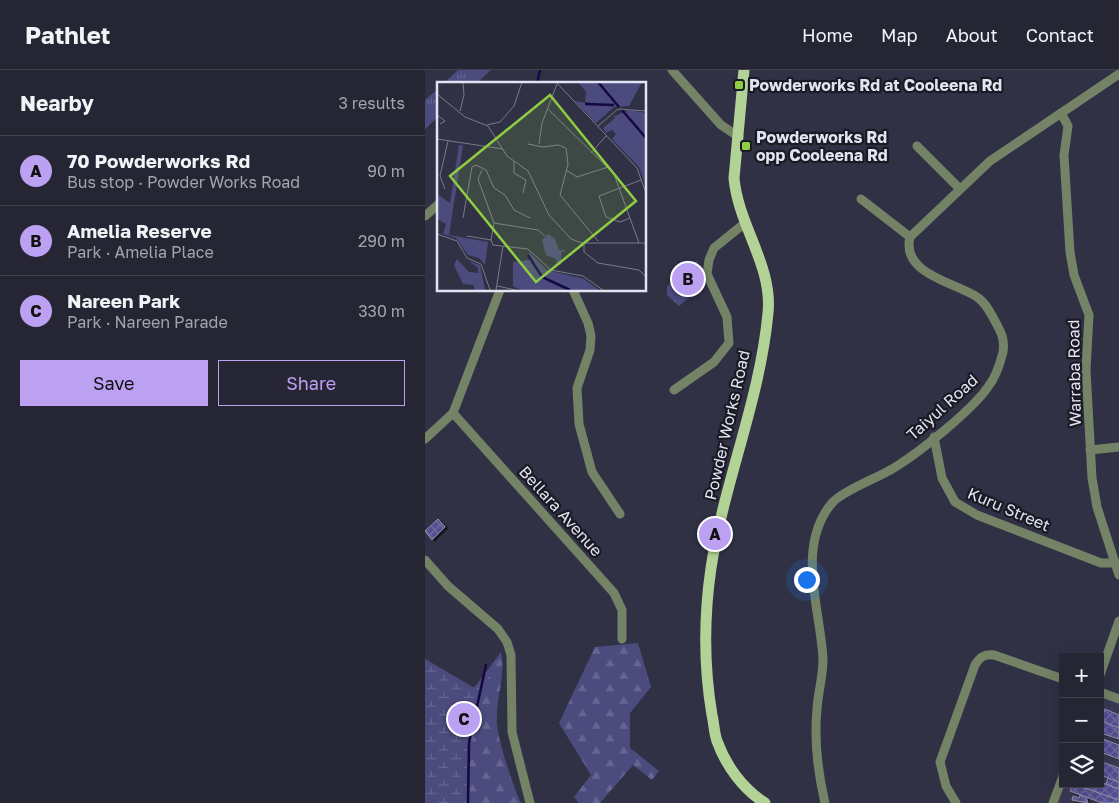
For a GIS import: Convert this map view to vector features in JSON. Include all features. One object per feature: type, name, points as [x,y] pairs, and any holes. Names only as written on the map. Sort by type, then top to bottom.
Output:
[{"type":"main road","name":"Powder Works Road","points":[[744,70],[734,178],[735,194],[765,276],[769,298],[768,314],[753,397],[711,567],[707,641],[708,691],[717,741],[737,778],[760,802]]},
{"type":"street","points":[[673,70],[721,124],[739,137]]},
{"type":"street","points":[[861,199],[909,238],[959,188],[990,161],[1119,74]]},
{"type":"street","name":"Warraba Road","points":[[1061,113],[1068,126],[1064,155],[1070,252],[1074,274],[1089,315],[1086,370],[1097,507],[1119,575]]},
{"type":"street","points":[[917,146],[959,188]]},
{"type":"street","points":[[425,216],[437,206]]},
{"type":"street","points":[[674,390],[714,362],[729,343],[727,317],[707,274],[714,248],[745,223]]},
{"type":"street","name":"Taiyul Road","points":[[825,803],[818,760],[817,711],[823,661],[814,594],[815,532],[819,520],[833,501],[898,466],[934,437],[988,388],[999,366],[1003,335],[989,311],[977,297],[915,264],[907,247],[909,238]]},
{"type":"street","points":[[425,439],[453,413],[500,291]]},
{"type":"street","points":[[573,291],[588,324],[591,336],[590,350],[577,388],[579,424],[592,472],[620,514]]},
{"type":"street","name":"Bellara Avenue","points":[[453,413],[614,593],[622,610],[621,639]]},
{"type":"street","name":"Kuru Street","points":[[934,437],[942,478],[955,502],[977,515],[1101,564],[1116,563]]},
{"type":"street","points":[[1091,450],[1119,447]]},
{"type":"street","points":[[425,560],[448,586],[497,628],[507,642],[511,655],[511,732],[530,803]]},
{"type":"street","points":[[1104,664],[1119,621]]},
{"type":"street","points":[[956,803],[946,786],[940,762],[979,658],[987,654],[994,655],[1059,678]]},
{"type":"street","points":[[1104,693],[1119,698]]},
{"type":"street","points":[[1053,803],[1059,787]]},
{"type":"shaded area","points":[[1104,698],[1119,704],[1119,803],[1058,803],[1064,788],[1104,788]]},
{"type":"green space","points":[[458,70],[491,70],[478,82],[445,82]]},
{"type":"green space","points":[[437,90],[437,118],[425,129],[425,100]]},
{"type":"green space","points":[[698,260],[696,271],[702,287],[679,306],[667,295],[667,286]]},
{"type":"green space","points":[[638,643],[651,687],[630,713],[630,748],[659,771],[652,780],[633,765],[600,803],[579,803],[574,797],[591,775],[559,723],[595,647]]},
{"type":"green space","points":[[501,652],[502,670],[497,707],[497,725],[507,765],[521,803],[425,803],[425,659],[474,688]]},
{"type":"green space","points":[[501,655],[477,698],[467,742],[466,803],[425,803],[425,659],[474,688]]},
{"type":"building","points":[[438,519],[445,527],[432,540],[425,531]]},
{"type":"building","points":[[1105,709],[1119,715],[1119,728],[1104,722]]},
{"type":"building","points":[[1104,722],[1119,728],[1119,739],[1104,734]]},
{"type":"building","points":[[1104,739],[1119,745],[1119,759],[1104,753]]},
{"type":"building","points":[[1104,763],[1119,768],[1119,782],[1104,776]]},
{"type":"building","points":[[1108,778],[1119,782],[1119,789],[1106,784]]},
{"type":"building","points":[[1104,783],[1119,789],[1119,800],[1085,788],[1104,788]]},
{"type":"building","points":[[1071,788],[1084,788],[1119,800],[1119,803],[1102,803],[1070,791]]},
{"type":"building","points":[[1080,795],[1086,797],[1088,803],[1072,800],[1073,796],[1079,798]]},
{"type":"waterway","points":[[537,82],[540,70]]},
{"type":"waterway","points":[[468,803],[469,743],[486,665]]},
{"type":"place","name":"Powderworks Rd at Cooleena Rd","points":[[739,85]]},
{"type":"place","name":"Powderworks Rd opp Cooleena Rd","points":[[746,146]]},
{"type":"place","name":"Amelia Reserve","points":[[688,279]]},
{"type":"place","name":"70 Powderworks Rd","points":[[715,534]]},
{"type":"place","name":"Nareen Park","points":[[464,719]]}]
